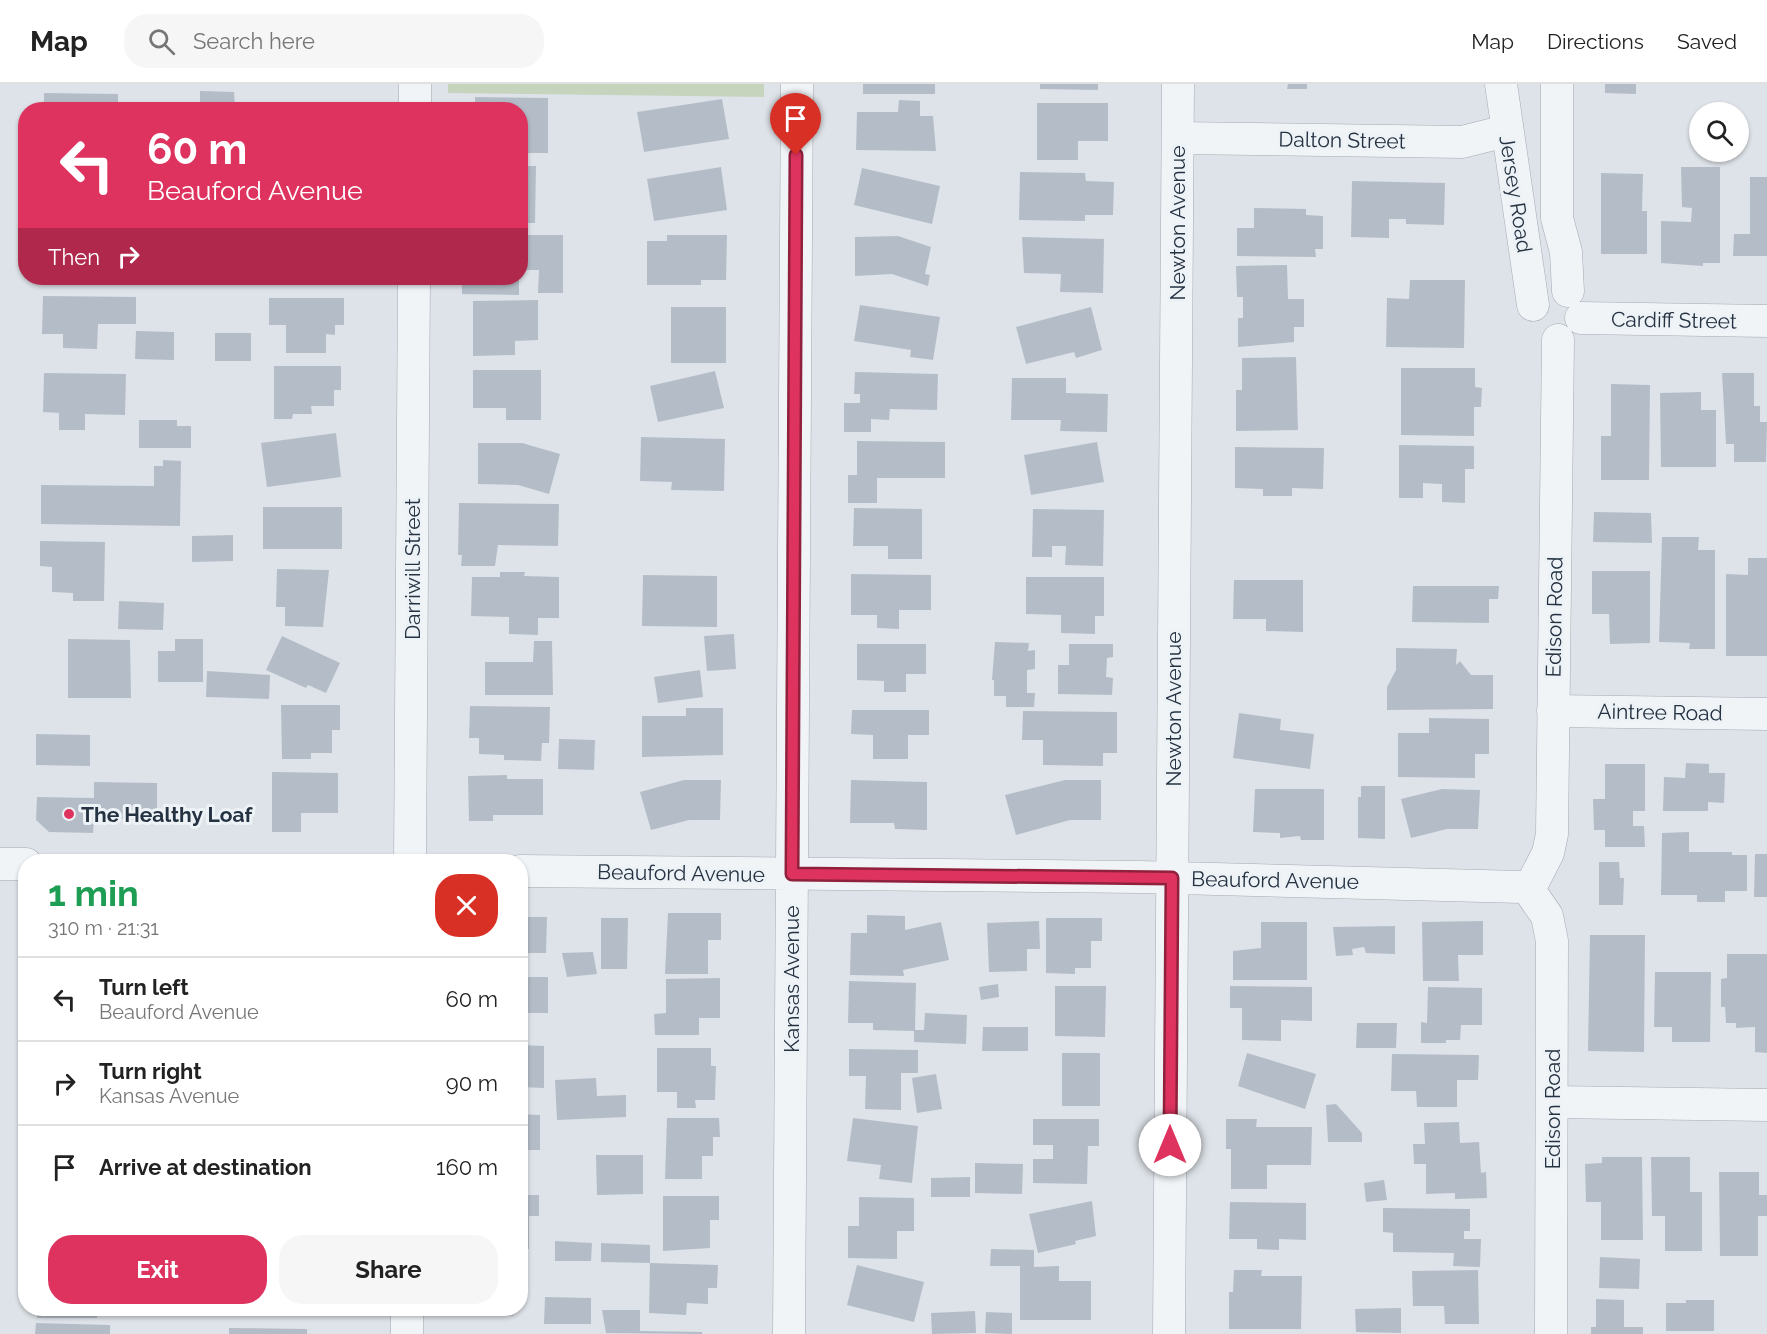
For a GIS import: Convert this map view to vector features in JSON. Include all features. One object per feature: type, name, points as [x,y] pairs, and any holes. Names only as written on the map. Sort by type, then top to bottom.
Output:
[{"type":"street","points":[[415,84],[415,102]]},
{"type":"street","name":"Kansas Avenue","points":[[789,1334],[797,84]]},
{"type":"street","name":"Newton Avenue","points":[[1169,1334],[1178,84]]},
{"type":"street","name":"Jersey Road","points":[[1501,84],[1506,131],[1533,304]]},
{"type":"street","points":[[1557,84],[1557,218],[1566,252],[1574,305],[1574,333],[1557,340],[1541,336],[1535,329],[1530,313],[1533,304],[1543,292],[1560,289],[1574,305]]},
{"type":"street","name":"Dalton Street","points":[[1178,138],[1462,142],[1506,131]]},
{"type":"street","name":"Darriwill Street","points":[[410,854],[414,285]]},
{"type":"street","name":"Cardiff Street","points":[[1574,305],[1767,321]]},
{"type":"street","name":"Edison Road","points":[[1551,1334],[1552,941],[1547,916],[1527,889],[1548,853],[1552,834],[1557,340]]},
{"type":"street","name":"Aintree Road","points":[[1553,711],[1767,714]]},
{"type":"street","points":[[0,864],[18,864]]},
{"type":"street","name":"Beauford Avenue","points":[[528,871],[1172,878],[1527,889]]},
{"type":"street","points":[[1552,1102],[1767,1105]]},
{"type":"street","points":[[407,1316],[407,1334]]},
{"type":"green space","points":[[448,84],[764,84],[764,97],[448,93]]},
{"type":"building","points":[[863,84],[935,84],[935,94],[863,94]]},
{"type":"building","points":[[1040,84],[1098,84],[1098,90],[1040,89]]},
{"type":"building","points":[[1288,84],[1307,84],[1307,89],[1287,89]]},
{"type":"building","points":[[1605,84],[1636,84],[1636,94],[1605,93]]},
{"type":"building","points":[[200,91],[234,92],[235,102],[200,102]]},
{"type":"building","points":[[44,93],[118,94],[118,102],[44,102]]},
{"type":"building","points":[[475,97],[548,98],[548,153],[528,153],[528,102],[475,102]]},
{"type":"building","points":[[722,99],[729,139],[644,152],[637,112]]},
{"type":"building","points":[[899,100],[920,101],[920,116],[933,116],[936,151],[856,150],[857,112],[898,112]]},
{"type":"building","points":[[1037,103],[1108,103],[1108,141],[1078,141],[1078,160],[1037,160]]},
{"type":"building","points":[[528,166],[536,166],[535,223],[528,223]]},
{"type":"building","points":[[721,167],[727,210],[654,221],[647,179]]},
{"type":"building","points":[[1681,167],[1720,167],[1720,263],[1703,263],[1703,266],[1661,263],[1661,221],[1691,222],[1692,208],[1682,207]]},
{"type":"building","points":[[862,168],[940,186],[932,224],[854,205]]},
{"type":"building","points":[[1020,172],[1085,173],[1086,181],[1114,182],[1113,215],[1085,215],[1085,221],[1019,220]]},
{"type":"building","points":[[1601,173],[1643,174],[1642,211],[1647,211],[1647,254],[1601,254]]},
{"type":"building","points":[[1750,177],[1767,177],[1767,256],[1733,256],[1734,234],[1750,234]]},
{"type":"building","points":[[1352,181],[1445,183],[1444,225],[1406,224],[1406,219],[1389,219],[1389,238],[1351,237]]},
{"type":"building","points":[[1254,208],[1306,209],[1306,215],[1323,216],[1323,249],[1315,249],[1316,257],[1237,256],[1237,228],[1254,228]]},
{"type":"building","points":[[528,235],[563,235],[563,293],[538,293],[539,270],[528,270]]},
{"type":"building","points":[[667,235],[727,235],[726,280],[701,280],[701,285],[647,285],[647,241],[667,241]]},
{"type":"building","points":[[898,236],[931,247],[925,274],[930,275],[928,286],[892,274],[855,276],[855,237]]},
{"type":"building","points":[[1022,237],[1104,239],[1103,293],[1060,292],[1061,274],[1024,273]]},
{"type":"building","points":[[1287,265],[1288,299],[1304,299],[1304,327],[1294,327],[1294,342],[1238,347],[1238,318],[1243,318],[1243,297],[1237,297],[1236,266]]},
{"type":"building","points":[[1410,280],[1465,280],[1464,348],[1386,347],[1387,298],[1409,299]]},
{"type":"building","points":[[462,285],[519,285],[519,295],[462,294]]},
{"type":"building","points":[[43,296],[136,297],[136,324],[98,324],[97,349],[63,348],[63,334],[42,334]]},
{"type":"building","points":[[269,298],[344,298],[344,325],[335,325],[335,335],[326,334],[326,353],[286,353],[286,325],[269,325]]},
{"type":"building","points":[[538,300],[538,340],[515,341],[515,355],[473,356],[473,301]]},
{"type":"building","points":[[860,305],[940,317],[933,360],[910,357],[911,350],[854,341]]},
{"type":"building","points":[[671,307],[726,307],[726,363],[671,363]]},
{"type":"building","points":[[1091,307],[1102,350],[1076,358],[1074,352],[1026,364],[1016,327]]},
{"type":"building","points":[[136,331],[174,332],[174,360],[135,359]]},
{"type":"building","points":[[215,333],[251,333],[251,361],[215,361]]},
{"type":"building","points":[[1296,357],[1298,430],[1236,431],[1236,390],[1242,390],[1242,358]]},
{"type":"building","points":[[274,366],[341,366],[341,390],[334,390],[334,406],[311,406],[312,414],[293,414],[292,419],[274,419]]},
{"type":"building","points":[[1401,368],[1475,368],[1475,387],[1482,388],[1481,407],[1474,407],[1474,436],[1401,435]]},
{"type":"building","points":[[473,370],[541,370],[541,420],[506,420],[506,408],[473,408]]},
{"type":"building","points":[[715,371],[724,408],[658,422],[650,386]]},
{"type":"building","points":[[855,372],[938,374],[937,410],[890,409],[889,420],[871,419],[871,432],[844,432],[844,403],[860,403],[860,394],[854,394]]},
{"type":"building","points":[[44,373],[126,374],[125,415],[85,414],[85,430],[59,430],[59,413],[43,412]]},
{"type":"building","points":[[1722,373],[1754,373],[1754,406],[1760,406],[1760,422],[1767,422],[1766,462],[1734,462],[1734,444],[1726,444]]},
{"type":"building","points":[[1012,378],[1066,378],[1066,393],[1108,394],[1107,432],[1060,431],[1061,420],[1011,420]]},
{"type":"building","points":[[1611,384],[1650,385],[1649,480],[1601,480],[1601,436],[1611,436]]},
{"type":"building","points":[[1701,392],[1701,410],[1716,410],[1716,467],[1661,467],[1660,393]]},
{"type":"building","points":[[139,420],[177,420],[177,426],[191,426],[191,448],[139,448]]},
{"type":"building","points":[[336,433],[341,477],[267,487],[261,443]]},
{"type":"building","points":[[641,437],[725,439],[724,491],[671,490],[672,482],[640,481]]},
{"type":"building","points":[[857,441],[945,442],[945,478],[877,478],[877,503],[848,503],[848,475],[857,475]]},
{"type":"building","points":[[1097,442],[1104,482],[1031,495],[1024,455]]},
{"type":"building","points":[[478,443],[522,443],[560,454],[549,494],[518,485],[478,484]]},
{"type":"building","points":[[1399,445],[1474,446],[1474,469],[1465,469],[1465,503],[1442,502],[1442,484],[1423,483],[1423,498],[1399,498]]},
{"type":"building","points":[[1235,447],[1324,448],[1323,489],[1292,488],[1292,496],[1263,496],[1263,489],[1235,488]]},
{"type":"building","points":[[163,460],[181,461],[180,526],[41,524],[41,485],[154,486],[154,466],[163,466]]},
{"type":"building","points":[[459,503],[559,504],[558,546],[498,545],[495,566],[461,566],[462,555],[458,555]]},
{"type":"building","points":[[263,507],[342,507],[342,549],[263,549]]},
{"type":"building","points":[[854,508],[922,509],[922,559],[888,559],[888,546],[853,546]]},
{"type":"building","points":[[1033,509],[1104,510],[1103,566],[1065,565],[1066,546],[1052,546],[1052,557],[1032,557]]},
{"type":"building","points":[[1594,512],[1651,513],[1652,543],[1593,542]]},
{"type":"building","points":[[233,535],[233,561],[192,562],[192,536]]},
{"type":"building","points":[[1662,537],[1699,537],[1698,550],[1715,550],[1715,649],[1689,649],[1690,643],[1659,642]]},
{"type":"building","points":[[40,541],[105,542],[104,601],[73,601],[73,593],[52,592],[52,567],[40,566]]},
{"type":"building","points":[[1748,558],[1767,558],[1767,656],[1726,656],[1726,574],[1748,575]]},
{"type":"building","points":[[277,569],[329,570],[323,627],[285,626],[285,607],[276,607]]},
{"type":"building","points":[[1592,571],[1650,571],[1650,643],[1610,644],[1609,614],[1592,614]]},
{"type":"building","points":[[500,572],[525,572],[524,576],[559,577],[559,618],[538,618],[538,635],[509,634],[509,617],[471,616],[472,577],[500,577]]},
{"type":"building","points":[[851,574],[931,575],[931,610],[899,610],[899,629],[877,628],[877,615],[851,615]]},
{"type":"building","points":[[643,575],[717,576],[717,627],[642,626]]},
{"type":"building","points":[[1026,577],[1104,577],[1104,616],[1095,616],[1095,634],[1061,633],[1061,615],[1026,614]]},
{"type":"building","points":[[1234,580],[1303,580],[1303,632],[1266,631],[1266,619],[1233,619]]},
{"type":"building","points":[[1413,586],[1499,586],[1498,599],[1489,599],[1489,623],[1412,622]]},
{"type":"building","points":[[119,601],[164,603],[163,630],[118,629]]},
{"type":"building","points":[[734,634],[736,669],[707,671],[704,636]]},
{"type":"building","points":[[282,636],[340,663],[326,693],[308,685],[306,688],[266,670]]},
{"type":"building","points":[[68,639],[130,640],[131,698],[68,698]]},
{"type":"building","points":[[175,639],[203,639],[203,682],[158,682],[158,651],[175,651]]},
{"type":"building","points":[[534,641],[552,641],[553,695],[485,695],[485,662],[533,662]]},
{"type":"building","points":[[995,642],[1029,643],[1028,651],[1035,650],[1035,669],[1027,670],[1027,693],[1035,693],[1034,707],[1006,707],[1006,696],[994,696],[994,680],[992,680]]},
{"type":"building","points":[[857,644],[926,644],[926,674],[906,674],[906,692],[884,692],[884,681],[857,680]]},
{"type":"building","points":[[1069,644],[1113,644],[1113,657],[1107,658],[1106,677],[1113,678],[1112,695],[1058,694],[1058,665],[1069,665]]},
{"type":"building","points":[[1396,648],[1457,649],[1456,665],[1460,661],[1471,675],[1493,675],[1493,709],[1387,710],[1387,687],[1396,670]]},
{"type":"building","points":[[700,670],[703,697],[658,703],[654,677]]},
{"type":"building","points":[[207,671],[270,675],[269,699],[206,697]]},
{"type":"building","points":[[281,705],[340,705],[340,730],[332,730],[332,753],[311,753],[311,759],[282,759]]},
{"type":"building","points":[[470,706],[550,707],[549,743],[542,743],[541,761],[504,760],[504,755],[479,754],[479,738],[469,738]]},
{"type":"building","points":[[686,708],[723,708],[723,755],[642,757],[642,716],[686,716]]},
{"type":"building","points":[[852,710],[929,710],[929,735],[908,735],[908,759],[873,759],[873,735],[851,734]]},
{"type":"building","points":[[1023,711],[1117,712],[1117,753],[1103,753],[1103,766],[1043,765],[1043,740],[1022,740]]},
{"type":"building","points":[[1239,713],[1281,719],[1280,730],[1314,734],[1310,769],[1233,758]]},
{"type":"building","points":[[1429,718],[1489,719],[1489,754],[1475,754],[1475,778],[1398,777],[1398,733],[1429,733]]},
{"type":"building","points":[[36,734],[90,735],[90,766],[36,765]]},
{"type":"building","points":[[559,739],[595,740],[594,770],[558,769]]},
{"type":"building","points":[[1686,763],[1709,764],[1709,773],[1725,773],[1724,803],[1708,802],[1708,811],[1663,811],[1664,777],[1685,778]]},
{"type":"building","points":[[1605,764],[1645,764],[1645,811],[1633,811],[1633,826],[1644,826],[1645,847],[1605,847],[1605,830],[1594,830],[1593,799],[1605,799]]},
{"type":"building","points":[[272,772],[338,773],[338,813],[301,813],[301,832],[272,832]]},
{"type":"building","points":[[507,775],[507,779],[543,779],[543,815],[493,815],[493,821],[469,821],[468,776]]},
{"type":"building","points":[[684,780],[721,780],[720,820],[689,820],[651,830],[640,792]]},
{"type":"building","points":[[851,780],[927,782],[927,830],[895,829],[894,823],[850,823]]},
{"type":"building","points":[[1065,780],[1101,780],[1101,820],[1070,820],[1016,835],[1005,795]]},
{"type":"building","points":[[94,782],[157,783],[157,822],[94,817],[93,833],[49,832],[36,820],[37,797],[94,798]]},
{"type":"building","points":[[1361,786],[1385,786],[1385,839],[1358,838],[1358,797],[1361,797]]},
{"type":"building","points":[[1255,789],[1324,789],[1324,840],[1301,840],[1300,836],[1280,838],[1280,833],[1253,832]]},
{"type":"building","points":[[1442,789],[1480,790],[1478,829],[1447,829],[1411,838],[1401,799]]},
{"type":"building","points":[[1689,832],[1689,852],[1732,852],[1732,855],[1747,855],[1747,891],[1725,891],[1725,902],[1697,902],[1697,895],[1661,895],[1662,833]]},
{"type":"building","points":[[1755,854],[1767,854],[1767,897],[1754,897]]},
{"type":"building","points":[[1599,862],[1619,862],[1620,878],[1624,878],[1623,905],[1599,905]]},
{"type":"building","points":[[668,913],[721,913],[721,940],[708,940],[708,974],[665,974]]},
{"type":"building","points":[[867,915],[905,916],[905,930],[941,922],[949,960],[903,970],[904,976],[850,975],[851,933],[867,933]]},
{"type":"building","points":[[528,917],[547,917],[546,953],[528,953]]},
{"type":"building","points":[[601,918],[628,918],[627,969],[601,969]]},
{"type":"building","points":[[1046,918],[1102,918],[1102,941],[1091,941],[1091,968],[1075,968],[1075,974],[1046,973]]},
{"type":"building","points":[[1039,921],[1040,949],[1027,949],[1027,971],[989,972],[987,923]]},
{"type":"building","points":[[1483,921],[1483,955],[1458,955],[1459,981],[1423,981],[1422,922]]},
{"type":"building","points":[[1261,922],[1307,922],[1307,980],[1233,980],[1233,951],[1261,948]]},
{"type":"building","points":[[1395,926],[1395,954],[1366,953],[1364,947],[1352,949],[1353,955],[1336,956],[1333,927]]},
{"type":"building","points":[[1590,935],[1645,935],[1644,1052],[1588,1051]]},
{"type":"building","points":[[593,952],[597,974],[567,977],[562,953]]},
{"type":"building","points":[[1727,954],[1767,954],[1767,1053],[1755,1052],[1755,1027],[1736,1028],[1736,1023],[1726,1023],[1725,1007],[1721,1007],[1721,979],[1727,978]]},
{"type":"building","points":[[1655,972],[1711,972],[1710,1042],[1672,1042],[1672,1027],[1654,1027]]},
{"type":"building","points":[[528,977],[548,977],[548,1013],[528,1013]]},
{"type":"building","points":[[720,978],[720,1018],[699,1018],[699,1035],[655,1035],[654,1014],[666,1013],[666,979]]},
{"type":"building","points":[[849,981],[916,983],[915,1030],[924,1030],[925,1013],[967,1015],[966,1044],[914,1042],[914,1031],[873,1030],[873,1023],[848,1023]]},
{"type":"building","points":[[998,984],[999,997],[981,1000],[979,987]]},
{"type":"building","points":[[1055,986],[1106,986],[1105,1037],[1055,1036]]},
{"type":"building","points":[[1230,986],[1312,987],[1312,1021],[1281,1020],[1281,1041],[1242,1040],[1242,1008],[1230,1008]]},
{"type":"building","points":[[1428,987],[1482,988],[1482,1025],[1461,1025],[1460,1040],[1446,1040],[1446,1043],[1421,1043],[1421,1022],[1427,1023]]},
{"type":"building","points":[[1357,1023],[1397,1023],[1396,1048],[1356,1048]]},
{"type":"building","points":[[983,1027],[1028,1027],[1028,1051],[982,1051]]},
{"type":"building","points":[[528,1045],[544,1046],[544,1088],[528,1087]]},
{"type":"building","points":[[657,1048],[711,1048],[711,1066],[716,1066],[715,1100],[695,1100],[696,1108],[677,1108],[677,1092],[657,1092]]},
{"type":"building","points":[[849,1049],[918,1050],[918,1073],[901,1073],[901,1110],[865,1109],[866,1076],[849,1076]]},
{"type":"building","points":[[1062,1053],[1100,1053],[1100,1106],[1062,1106]]},
{"type":"building","points":[[1247,1053],[1316,1074],[1305,1109],[1238,1086]]},
{"type":"building","points":[[1392,1054],[1479,1055],[1478,1080],[1457,1080],[1457,1107],[1417,1107],[1416,1091],[1391,1091]]},
{"type":"building","points":[[936,1074],[942,1109],[917,1113],[912,1078]]},
{"type":"building","points":[[596,1078],[597,1096],[626,1095],[626,1117],[557,1120],[555,1080]]},
{"type":"building","points":[[1336,1104],[1362,1133],[1362,1142],[1328,1142],[1326,1105]]},
{"type":"building","points":[[528,1114],[540,1115],[540,1150],[528,1150]]},
{"type":"building","points":[[667,1118],[719,1118],[720,1137],[713,1137],[713,1156],[702,1156],[702,1179],[665,1179]]},
{"type":"building","points":[[853,1118],[918,1126],[912,1183],[879,1179],[881,1165],[847,1161]]},
{"type":"building","points":[[1033,1119],[1099,1119],[1099,1146],[1088,1146],[1087,1184],[1033,1183],[1033,1159],[1053,1159],[1053,1145],[1033,1145]]},
{"type":"building","points":[[1226,1119],[1257,1119],[1256,1127],[1312,1127],[1311,1165],[1267,1165],[1267,1189],[1231,1189],[1231,1149],[1226,1149]]},
{"type":"building","points":[[1459,1122],[1460,1143],[1479,1142],[1481,1173],[1486,1172],[1487,1198],[1455,1199],[1455,1193],[1426,1194],[1426,1164],[1414,1164],[1413,1144],[1425,1144],[1424,1123]]},
{"type":"building","points":[[596,1155],[643,1155],[643,1194],[597,1195]]},
{"type":"building","points":[[1602,1157],[1642,1157],[1643,1240],[1601,1240],[1601,1202],[1586,1202],[1585,1164],[1602,1163]]},
{"type":"building","points":[[1651,1157],[1690,1157],[1690,1192],[1702,1192],[1702,1251],[1665,1251],[1665,1216],[1652,1216]]},
{"type":"building","points":[[975,1163],[1023,1164],[1022,1194],[975,1193]]},
{"type":"building","points":[[1719,1172],[1759,1172],[1759,1195],[1767,1195],[1767,1216],[1758,1216],[1758,1256],[1720,1256]]},
{"type":"building","points":[[970,1177],[970,1197],[931,1197],[931,1178]]},
{"type":"building","points":[[1384,1180],[1387,1200],[1366,1202],[1364,1183]]},
{"type":"building","points":[[528,1195],[539,1195],[539,1216],[529,1216],[529,1249]]},
{"type":"building","points":[[663,1196],[719,1196],[719,1220],[710,1220],[710,1248],[663,1251]]},
{"type":"building","points":[[859,1197],[914,1198],[914,1231],[897,1231],[897,1259],[848,1258],[848,1226],[859,1226]]},
{"type":"building","points":[[1092,1201],[1096,1236],[1075,1241],[1076,1244],[1038,1253],[1029,1214]]},
{"type":"building","points":[[1230,1202],[1306,1203],[1306,1240],[1279,1239],[1279,1250],[1257,1249],[1257,1239],[1229,1239]]},
{"type":"building","points":[[1383,1208],[1470,1209],[1470,1231],[1464,1231],[1464,1239],[1481,1239],[1480,1267],[1453,1266],[1454,1253],[1393,1252],[1393,1233],[1383,1232]]},
{"type":"building","points":[[555,1241],[592,1243],[591,1261],[555,1261]]},
{"type":"building","points":[[601,1243],[650,1245],[650,1263],[601,1262]]},
{"type":"building","points":[[991,1249],[1034,1250],[1034,1267],[1059,1266],[1059,1281],[1091,1281],[1091,1320],[1020,1320],[1020,1266],[990,1266]]},
{"type":"building","points":[[1600,1257],[1640,1259],[1639,1289],[1599,1288]]},
{"type":"building","points":[[650,1263],[718,1265],[717,1288],[708,1288],[708,1304],[687,1303],[686,1315],[649,1313]]},
{"type":"building","points":[[857,1265],[924,1282],[914,1322],[847,1305]]},
{"type":"building","points":[[1234,1270],[1262,1270],[1261,1276],[1302,1276],[1301,1329],[1229,1329],[1229,1292],[1233,1292]]},
{"type":"building","points":[[1478,1270],[1479,1324],[1445,1324],[1444,1306],[1413,1306],[1412,1271]]},
{"type":"building","points":[[545,1297],[591,1298],[591,1324],[544,1324]]},
{"type":"building","points":[[1596,1299],[1624,1300],[1624,1327],[1643,1327],[1643,1334],[1591,1334],[1591,1327],[1596,1327]]},
{"type":"building","points":[[1686,1300],[1714,1300],[1714,1331],[1666,1331],[1666,1303],[1686,1303]]},
{"type":"building","points":[[1401,1308],[1401,1333],[1356,1332],[1355,1309]]},
{"type":"building","points":[[602,1310],[640,1310],[640,1331],[702,1332],[702,1334],[606,1333]]},
{"type":"building","points":[[975,1311],[976,1333],[932,1334],[931,1313]]},
{"type":"building","points":[[986,1312],[1012,1313],[1012,1334],[985,1333]]},
{"type":"building","points":[[37,1316],[97,1316],[97,1318],[37,1318]]},
{"type":"building","points":[[36,1323],[110,1325],[110,1334],[35,1334]]},
{"type":"building","points":[[229,1328],[307,1329],[307,1334],[229,1334]]},
{"type":"place","name":"The Healthy Loaf","points":[[69,814]]},
{"type":"route","points":[[796,155],[792,874],[1172,878],[1170,1145]]}]
